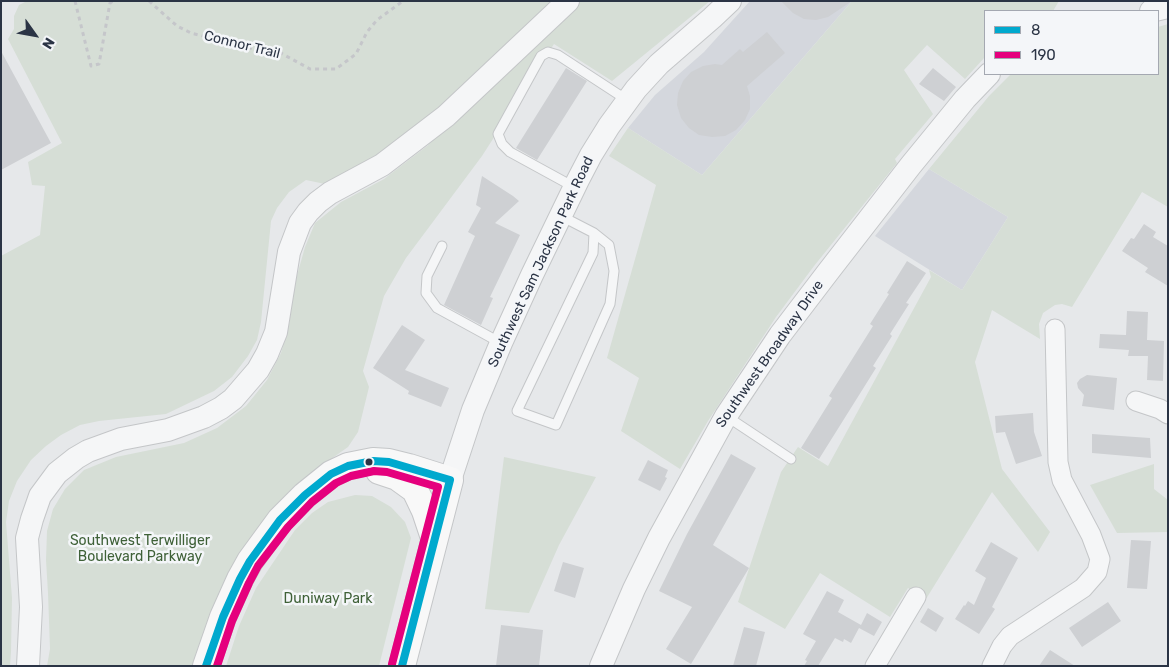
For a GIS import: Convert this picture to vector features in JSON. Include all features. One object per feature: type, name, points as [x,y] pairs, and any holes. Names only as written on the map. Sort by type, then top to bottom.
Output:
[{"type":"main road","points":[[206,666],[223,617],[240,579],[263,542],[286,514],[315,486],[331,474],[356,464],[373,461],[409,466],[450,480],[402,666]]},
{"type":"main road","points":[[356,464],[397,477],[415,490],[425,511],[434,538]]},
{"type":"street","points":[[28,666],[31,607],[27,538],[40,496],[56,473],[76,458],[100,446],[121,439],[168,430],[204,417],[233,399],[258,370],[276,332],[289,252],[300,223],[308,212],[330,193],[382,165],[446,116],[568,1]]},
{"type":"street","name":"Southwest Sam Jackson Park Road","points":[[450,480],[472,410],[501,343],[574,187],[605,133],[636,89],[659,64],[730,1]]},
{"type":"street","name":"Southwest Broadway Drive","points":[[601,666],[634,589],[659,538],[726,416],[780,335],[828,272],[965,99],[988,75]]},
{"type":"street","points":[[992,666],[1002,646],[1010,636],[1083,588],[1097,572],[1100,559],[1091,536],[1062,480],[1058,462],[1055,329]]},
{"type":"street","points":[[1136,401],[1160,409],[1168,414]]},
{"type":"street","points":[[875,666],[916,597]]},
{"type":"lane","points":[[574,187],[510,152],[502,144],[498,134],[541,56],[548,52],[558,55],[628,100]]},
{"type":"lane","points":[[560,216],[594,233],[610,245],[614,271],[610,304],[556,425],[517,411],[594,253],[594,233]]},
{"type":"lane","points":[[442,246],[427,276],[426,293],[438,308],[501,343]]},
{"type":"lane","points":[[726,416],[791,459]]},
{"type":"path","points":[[75,1],[91,66],[99,64],[110,3],[113,1]]},
{"type":"path","name":"Connor Trail","points":[[149,1],[177,26],[191,33],[258,50],[277,51],[310,69],[336,69],[356,54],[367,32],[377,20],[403,1]]},
{"type":"shaded area","points":[[750,1],[852,1],[702,175],[628,128],[655,95],[704,52]]},
{"type":"shaded area","points":[[929,169],[1008,217],[962,290],[875,236]]},
{"type":"green space","points":[[27,1],[554,1],[429,118],[396,145],[325,184],[306,180],[289,192],[277,208],[271,221],[261,322],[257,340],[248,356],[232,377],[214,391],[166,414],[99,421],[80,425],[61,435],[31,460],[17,481],[9,501],[6,522],[12,598],[11,652],[10,666],[1,666],[1,256],[40,235],[45,186],[32,185],[28,162],[62,143],[8,39],[14,29],[14,16],[19,5]]},
{"type":"green space","name":"Southwest Terwilliger Boulevard Parkway","points":[[580,1],[710,1],[612,81],[554,44],[482,156],[406,258],[384,296],[363,371],[369,387],[358,432],[348,447],[331,459],[206,627],[193,666],[47,666],[50,649],[46,560],[47,531],[53,509],[65,489],[84,470],[116,457],[184,443],[217,428],[246,406],[267,380],[281,353],[289,324],[296,279],[305,247],[315,223],[341,202],[384,179],[427,146],[549,28]]},
{"type":"green space","points":[[852,1],[1059,1],[1054,10],[984,10],[984,58],[965,79],[927,45],[904,70],[933,114],[895,159],[897,163],[814,266],[776,317],[708,421],[680,469],[621,431],[639,378],[607,358],[656,185],[609,156],[628,128],[702,175]]},
{"type":"green space","points":[[1168,24],[1168,207],[1142,192],[1072,307],[1062,304],[1055,305],[1043,313],[1039,324],[1040,339],[992,310],[975,362],[1002,469],[1050,532],[1038,552],[992,492],[926,599],[908,588],[890,617],[820,573],[785,629],[738,602],[781,472],[798,447],[828,466],[931,277],[929,270],[962,290],[1008,217],[929,169],[989,96],[1010,75],[1159,75],[1159,27]]},
{"type":"green space","points":[[504,457],[596,477],[559,545],[529,613],[485,609]]},
{"type":"green space","points":[[1154,464],[1154,489],[1168,500],[1168,532],[1117,533],[1090,485]]},
{"type":"green space","name":"Duniway Park","points":[[355,495],[372,496],[391,507],[405,522],[411,538],[379,666],[226,666],[239,626],[256,588],[295,530],[312,513],[328,502]]},
{"type":"building","points":[[781,1],[852,1],[828,17],[816,20],[804,19],[793,13]]},
{"type":"building","points":[[767,32],[785,53],[747,86],[750,96],[750,109],[745,120],[736,130],[725,136],[699,135],[689,128],[681,118],[677,105],[678,93],[683,81],[691,72],[703,66],[722,65],[740,49],[743,52]]},
{"type":"building","points":[[1,51],[51,143],[1,170]]},
{"type":"building","points":[[566,68],[587,81],[537,160],[516,148]]},
{"type":"building","points":[[933,68],[956,87],[944,101],[919,84]]},
{"type":"building","points":[[482,176],[519,201],[495,223],[520,235],[490,297],[493,298],[481,325],[444,305],[475,236],[468,232],[481,208],[476,205]]},
{"type":"building","points":[[1144,224],[1156,232],[1153,237],[1168,246],[1168,286],[1145,272],[1148,268],[1122,251],[1131,238],[1134,239]]},
{"type":"building","points":[[907,261],[926,273],[906,303],[909,304],[873,366],[876,368],[819,459],[801,448],[832,398],[829,396],[873,326],[870,324]]},
{"type":"building","points":[[1127,311],[1148,312],[1147,340],[1164,341],[1163,381],[1147,380],[1148,356],[1128,356],[1129,350],[1099,348],[1100,334],[1126,335]]},
{"type":"building","points":[[402,325],[425,340],[405,370],[449,388],[441,407],[408,394],[409,391],[373,368]]},
{"type":"building","points":[[1087,375],[1117,378],[1114,410],[1082,406],[1084,395],[1078,388],[1077,383]]},
{"type":"building","points":[[1033,413],[1034,432],[1042,456],[1016,464],[1005,432],[996,433],[995,416]]},
{"type":"building","points":[[1092,434],[1150,438],[1151,458],[1092,453]]},
{"type":"building","points":[[731,454],[756,468],[713,545],[749,568],[691,664],[666,649],[692,607],[659,591],[687,534]]},
{"type":"building","points":[[648,460],[668,470],[665,477],[667,478],[660,491],[638,480]]},
{"type":"building","points":[[1131,540],[1151,541],[1147,589],[1127,588]]},
{"type":"building","points":[[991,542],[1018,558],[992,607],[995,609],[979,634],[955,619],[968,601],[974,605],[986,578],[975,571]]},
{"type":"building","points":[[563,562],[584,568],[575,598],[554,591]]},
{"type":"building","points":[[827,591],[844,600],[838,612],[861,625],[867,613],[882,622],[874,636],[859,628],[851,643],[844,639],[843,642],[835,638],[818,666],[804,666],[807,661],[805,660],[816,641],[803,634]]},
{"type":"building","points":[[1108,602],[1121,621],[1082,647],[1069,628]]},
{"type":"building","points":[[928,608],[944,618],[936,632],[920,622]]},
{"type":"building","points":[[501,625],[543,630],[539,666],[496,666]]},
{"type":"building","points":[[744,627],[765,632],[756,666],[733,666]]},
{"type":"building","points":[[1050,650],[1075,666],[1039,666]]},
{"type":"transit line","name":"8","points":[[206,666],[223,617],[240,579],[250,561],[280,520],[305,495],[331,474],[348,466],[373,461],[389,462],[450,480],[402,666]]},
{"type":"transit line","name":"190","points":[[217,666],[232,621],[249,583],[258,566],[288,527],[312,502],[336,483],[351,476],[374,471],[387,472],[438,487],[392,664]]}]
